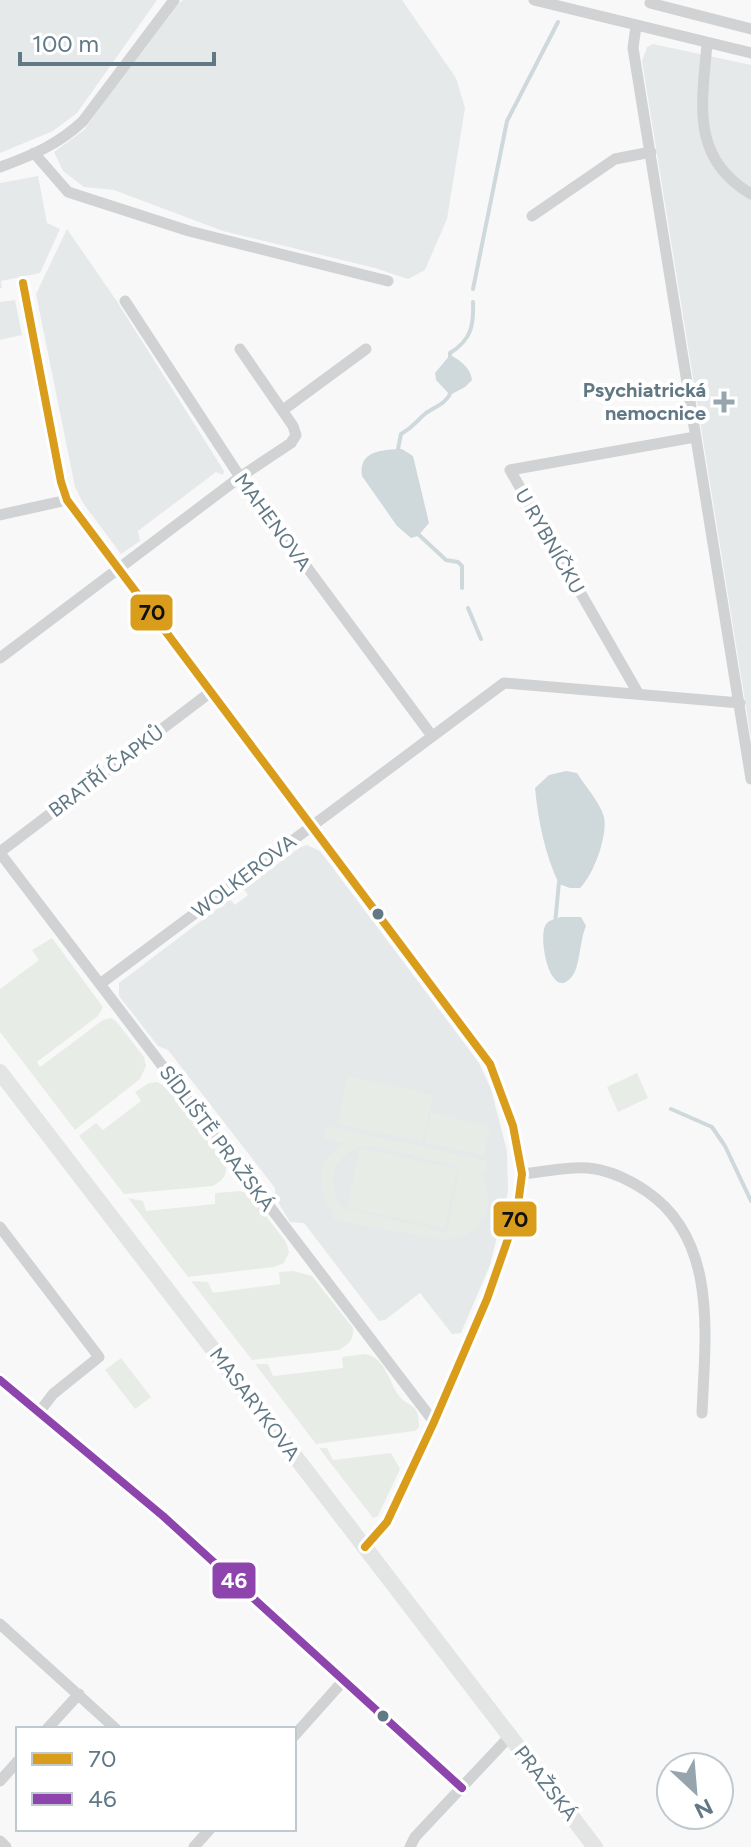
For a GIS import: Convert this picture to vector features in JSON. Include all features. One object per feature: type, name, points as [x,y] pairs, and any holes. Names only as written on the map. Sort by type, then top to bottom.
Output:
[{"type":"main road","name":"MASARYKOVA","points":[[0,1072],[510,1736]]},
{"type":"main road","name":"PRAŽSKÁ","points":[[510,1736],[595,1847]]},
{"type":"street","points":[[0,167],[57,142],[83,121],[174,0]]},
{"type":"street","points":[[534,0],[751,53]]},
{"type":"street","points":[[650,3],[751,29]]},
{"type":"street","points":[[636,26],[633,48],[751,779]]},
{"type":"street","points":[[707,44],[703,131],[711,152],[724,172],[751,194]]},
{"type":"street","points":[[532,216],[615,159],[651,152]]},
{"type":"street","points":[[34,153],[68,192],[189,231],[388,281]]},
{"type":"street","points":[[23,283],[67,500],[490,1064],[513,1126],[522,1174],[517,1213],[506,1248],[434,1422],[387,1522],[365,1547]]},
{"type":"street","name":"MAHENOVA","points":[[125,301],[240,477],[432,736]]},
{"type":"street","points":[[0,658],[240,477],[291,443],[296,435],[283,410],[240,349]]},
{"type":"street","points":[[283,410],[366,349]]},
{"type":"street","name":"U RYBNÍČKU","points":[[638,693],[510,470],[695,437]]},
{"type":"street","points":[[0,515],[67,500]]},
{"type":"street","name":"WOLKEROVA","points":[[100,984],[504,683],[638,693]]},
{"type":"street","name":"BRATŘÍ ČAPKŮ","points":[[0,852],[212,691]]},
{"type":"street","points":[[638,693],[740,703]]},
{"type":"street","name":"SÍDLIŠTĚ PRAŽSKÁ","points":[[0,852],[434,1422]]},
{"type":"street","points":[[522,1174],[573,1168],[597,1169],[639,1187],[659,1200],[670,1212],[694,1249],[702,1279],[702,1413]]},
{"type":"street","points":[[0,1227],[99,1357],[53,1394],[40,1411]]},
{"type":"street","points":[[0,1380],[163,1516],[462,1788]]},
{"type":"street","points":[[0,1624],[114,1727]]},
{"type":"street","points":[[296,1734],[344,1680]]},
{"type":"street","points":[[49,1727],[79,1694]]},
{"type":"street","name":"PRAŽSKÁ","points":[[410,1847],[415,1837],[510,1736]]},
{"type":"street","points":[[0,1781],[16,1763]]},
{"type":"street","points":[[194,1847],[208,1831]]},
{"type":"street","points":[[0,1841],[6,1847]]},
{"type":"shaded area","points":[[0,0],[157,0],[77,113],[53,131],[0,153]]},
{"type":"shaded area","points":[[183,0],[402,0],[456,78],[465,108],[447,219],[425,270],[408,279],[223,231],[114,190],[84,187],[63,171],[54,152],[84,130],[168,11]]},
{"type":"shaded area","name":"Psychiatrická nemocnice","points":[[653,44],[751,65],[751,738],[642,61],[647,47]]},
{"type":"shaded area","points":[[38,176],[47,223],[60,229],[40,273],[1,281],[0,288],[0,183]]},
{"type":"shaded area","points":[[67,229],[116,300],[224,471],[223,475],[216,472],[138,531],[140,541],[121,554],[83,503],[75,487],[36,294]]},
{"type":"shaded area","points":[[15,300],[22,335],[0,340],[0,302]]},
{"type":"shaded area","points":[[450,355],[464,365],[472,380],[450,395],[436,380],[435,373]]},
{"type":"shaded area","points":[[402,449],[413,456],[429,523],[418,536],[411,538],[397,526],[362,476],[362,467],[368,456],[380,451]]},
{"type":"shaded area","points":[[566,771],[577,773],[602,811],[605,825],[598,855],[590,875],[580,888],[559,884],[546,849],[536,800],[535,788],[549,775]]},
{"type":"shaded area","points":[[307,845],[320,851],[479,1063],[491,1089],[507,1151],[508,1192],[490,1265],[461,1333],[452,1334],[420,1293],[385,1320],[379,1321],[304,1223],[290,1222],[275,1197],[275,1188],[168,1050],[158,1046],[119,996],[119,983],[230,899],[235,905],[248,895],[244,889]]},
{"type":"shaded area","points":[[561,917],[581,917],[586,926],[575,971],[565,982],[553,977],[543,945],[545,926]]},
{"type":"shaded area","points":[[52,938],[103,1007],[98,1016],[37,1062],[40,1067],[103,1020],[111,1018],[144,1057],[146,1066],[140,1079],[75,1130],[0,1032],[0,989],[39,960],[32,950]]},
{"type":"shaded area","points":[[637,1073],[648,1098],[618,1112],[607,1087]]},
{"type":"shaded area","points":[[348,1076],[433,1095],[422,1142],[338,1124]]},
{"type":"shaded area","points":[[157,1082],[167,1088],[226,1164],[224,1177],[213,1186],[124,1194],[79,1136],[96,1123],[103,1130],[141,1101],[135,1092],[149,1083]]},
{"type":"shaded area","points":[[431,1113],[490,1126],[484,1155],[425,1142]]},
{"type":"shaded area","points":[[327,1126],[487,1161],[484,1174],[480,1174],[488,1198],[483,1219],[468,1233],[443,1240],[334,1220],[323,1194],[322,1169],[331,1155],[345,1143],[324,1138]],"holes":[[[359,1146],[378,1147],[460,1167],[447,1233],[343,1208],[334,1190],[337,1165]]]},
{"type":"shaded area","points":[[360,1148],[457,1169],[444,1228],[347,1207]]},
{"type":"shaded area","points":[[240,1191],[249,1194],[286,1242],[289,1252],[284,1263],[274,1267],[188,1277],[128,1198],[143,1201],[146,1211],[215,1204],[215,1193]]},
{"type":"shaded area","points":[[293,1271],[312,1276],[353,1328],[353,1336],[346,1346],[339,1350],[252,1360],[191,1281],[208,1282],[213,1293],[280,1284],[279,1272]]},
{"type":"shaded area","points":[[365,1354],[378,1360],[396,1392],[416,1411],[419,1427],[415,1431],[316,1444],[255,1364],[268,1364],[273,1376],[343,1368],[342,1357]]},
{"type":"shaded area","points":[[121,1358],[151,1397],[135,1409],[105,1370]]},
{"type":"shaded area","points":[[319,1448],[327,1448],[333,1460],[391,1453],[400,1469],[378,1516],[373,1518]]},
{"type":"waterway","points":[[473,289],[507,121],[558,22]]},
{"type":"waterway","points":[[450,360],[450,353],[463,343],[470,332],[473,302]]},
{"type":"waterway","points":[[397,454],[401,434],[444,402],[451,392]]},
{"type":"waterway","points":[[418,534],[446,560],[462,566],[462,588]]},
{"type":"waterway","points":[[468,608],[481,639]]},
{"type":"waterway","points":[[555,924],[559,882]]},
{"type":"waterway","points":[[671,1109],[712,1127],[725,1146],[751,1201]]},
{"type":"transit line","name":"70","points":[[23,283],[67,500],[490,1064],[513,1126],[522,1174],[517,1213],[487,1299],[387,1522],[365,1547]]},
{"type":"transit line","name":"46","points":[[0,1380],[163,1516],[462,1788]]},
{"type":"place","name":"Psychiatrická nemocnice","points":[[724,402]]}]
